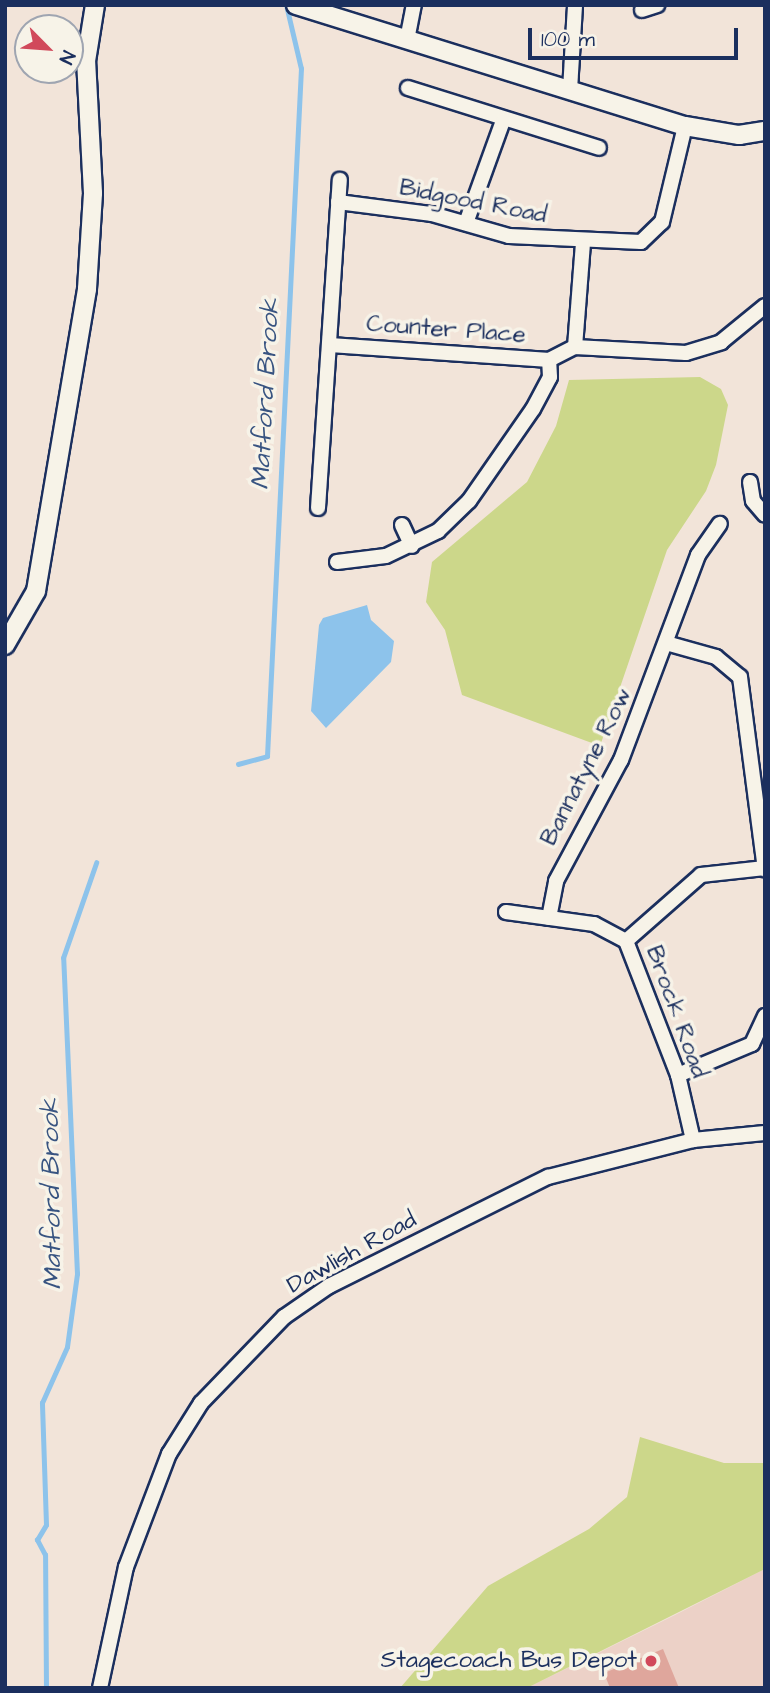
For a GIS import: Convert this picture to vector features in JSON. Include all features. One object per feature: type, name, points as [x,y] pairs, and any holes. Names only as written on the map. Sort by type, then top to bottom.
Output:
[{"type":"street","points":[[5,645],[36,591],[87,289],[93,193],[86,61],[94,5]]},
{"type":"street","points":[[296,5],[685,127],[739,135],[765,131]]},
{"type":"street","points":[[407,40],[414,5]]},
{"type":"street","points":[[570,90],[575,5]]},
{"type":"street","points":[[642,10],[657,5]]},
{"type":"street","points":[[408,88],[503,121],[599,148]]},
{"type":"street","points":[[466,223],[503,121]]},
{"type":"street","name":"Bidgood Road","points":[[338,202],[466,223],[509,236],[628,244],[655,232],[670,200],[685,127]]},
{"type":"street","points":[[318,508],[340,180]]},
{"type":"street","points":[[583,243],[575,347],[686,353],[721,342],[765,306]]},
{"type":"street","name":"Counter Place","points":[[330,345],[549,360],[575,347]]},
{"type":"street","points":[[337,562],[362,561],[412,546],[438,531],[479,489],[546,387],[549,360]]},
{"type":"street","points":[[750,482],[753,501],[765,515]]},
{"type":"street","name":"Bannatyne Row","points":[[549,918],[556,881],[621,760],[698,555],[720,524]]},
{"type":"street","points":[[402,525],[412,546]]},
{"type":"street","points":[[626,941],[701,875],[765,869],[740,677],[716,657],[666,643]]},
{"type":"street","name":"Brock Road","points":[[506,912],[594,923],[626,941],[678,1075],[693,1140]]},
{"type":"street","points":[[678,1075],[752,1044],[765,1016]]},
{"type":"street","name":"Dawlish Road","points":[[100,1688],[126,1567],[169,1454],[201,1403],[284,1317],[329,1286],[548,1177],[693,1140],[765,1133]]},
{"type":"shaded area","points":[[765,1569],[765,1688],[527,1688],[675,1615]]},
{"type":"green space","points":[[700,377],[721,389],[728,405],[716,465],[706,491],[667,550],[600,746],[462,695],[445,630],[426,602],[432,562],[527,482],[556,426],[569,380]]},
{"type":"green space","points":[[640,1437],[724,1463],[765,1463],[765,1569],[527,1688],[400,1688],[488,1586],[589,1529],[627,1497]]},
{"type":"water","points":[[367,605],[371,620],[394,641],[391,662],[326,728],[311,711],[319,625],[323,618]]},
{"type":"building","name":"Stagecoach Bus Depot","points":[[663,1649],[679,1688],[610,1688],[604,1673]]},
{"type":"waterway","name":"Matford Brook","points":[[238,764],[267,756],[301,69],[286,5]]},
{"type":"waterway","name":"Matford Brook","points":[[46,1688],[45,1555],[37,1540],[46,1525],[42,1403],[67,1347],[77,1274],[63,958],[96,863]]},
{"type":"place","name":"Stagecoach Bus Depot","points":[[651,1661]]}]
